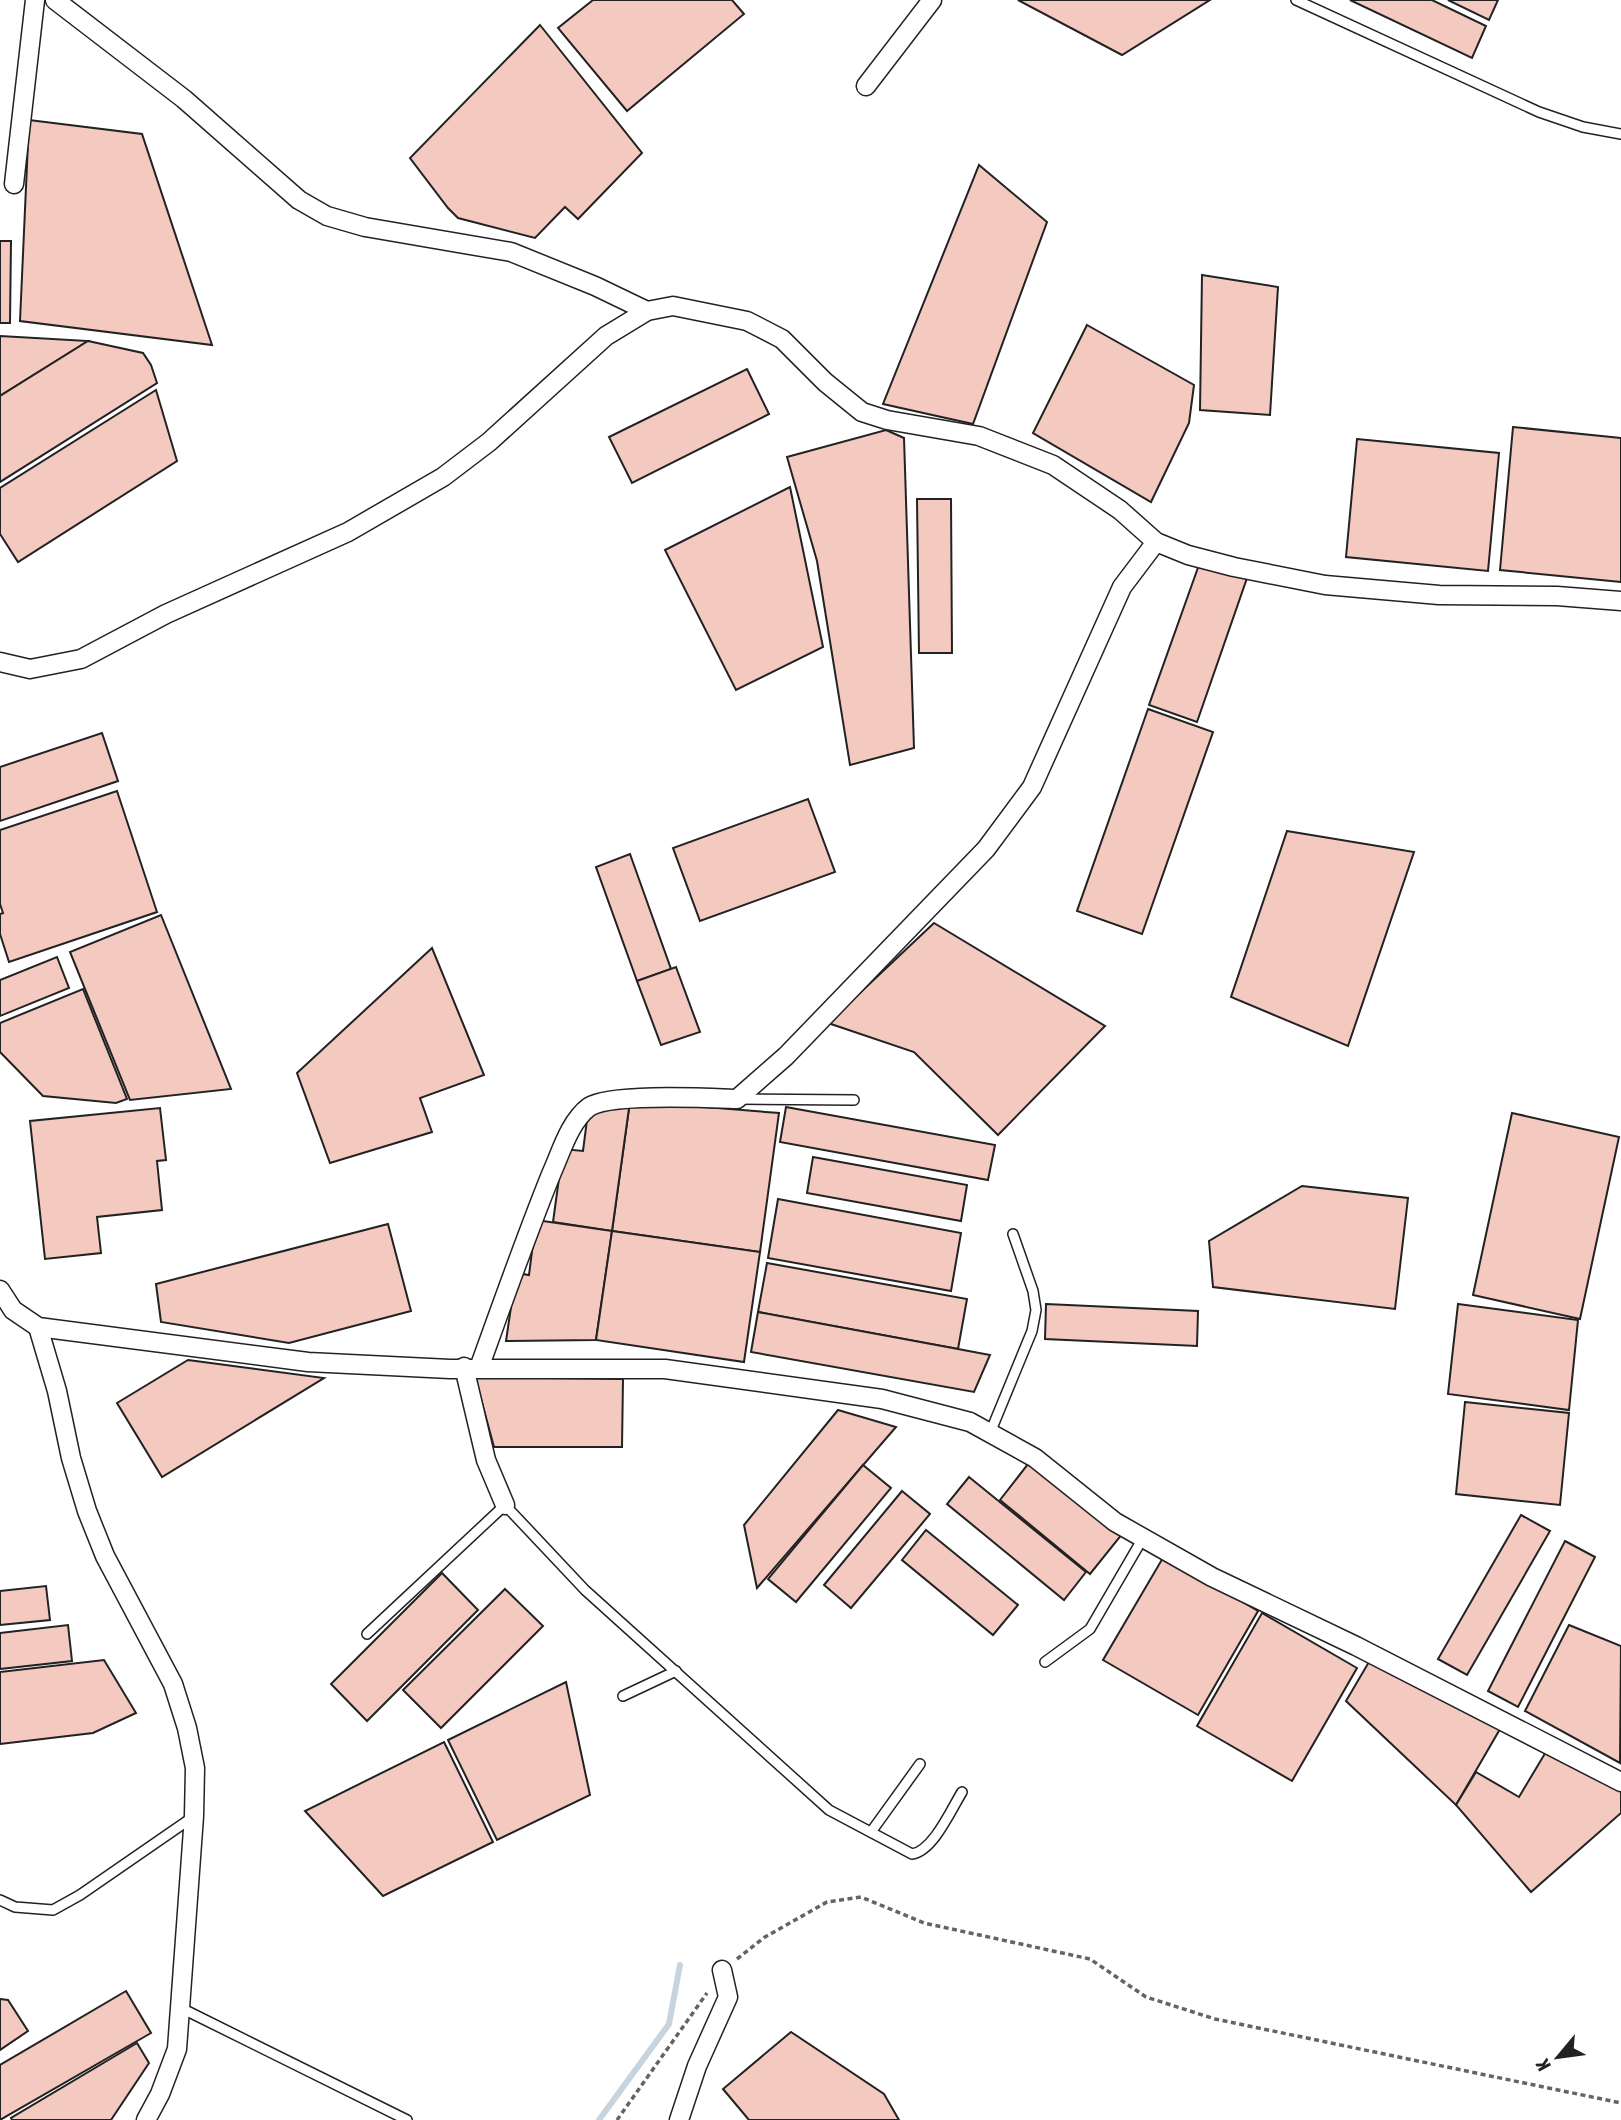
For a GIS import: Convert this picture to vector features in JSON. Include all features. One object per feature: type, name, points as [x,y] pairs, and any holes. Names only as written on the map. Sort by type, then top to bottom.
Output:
[{"type":"street","points":[[13,184],[36,0]]},
{"type":"street","points":[[55,0],[184,99],[299,200],[327,216],[365,227],[511,253],[595,286],[647,311]]},
{"type":"street","points":[[866,86],[932,0]]},
{"type":"street","points":[[0,663],[30,668],[81,659],[166,614],[348,532],[443,477],[489,442],[606,336],[647,311],[673,306],[747,321],[782,339],[825,382],[862,412],[887,421],[979,436],[1054,465],[1120,510],[1156,542],[1188,555],[1325,585],[1439,596],[1557,596],[1621,601]]},
{"type":"street","points":[[505,1505],[486,1460],[471,1367],[567,1138],[580,1116],[590,1106],[630,1098],[737,1098],[786,1056],[986,849],[1032,787],[1122,587],[1156,542]]},
{"type":"street","points":[[0,1290],[13,1310],[38,1327],[308,1362],[665,1369],[882,1399],[970,1422],[1035,1458],[1115,1522],[1212,1577],[1356,1646],[1621,1782]]},
{"type":"street","points":[[38,1327],[87,1511],[105,1556],[173,1684],[187,1728],[195,1768],[177,2049],[160,2094],[146,2120]]},
{"type":"street","points":[[679,2120],[697,2066],[727,1997],[722,1970]]},
{"type":"lane","points":[[1296,0],[1539,111],[1583,127],[1621,134]]},
{"type":"lane","points":[[737,1098],[854,1100]]},
{"type":"lane","points":[[990,1433],[1032,1332],[1036,1310],[1033,1291],[1013,1234]]},
{"type":"lane","points":[[368,1634],[505,1505],[585,1590],[829,1810],[912,1854],[922,1853],[962,1792]]},
{"type":"lane","points":[[1045,1662],[1090,1629],[1143,1538]]},
{"type":"lane","points":[[623,1696],[676,1671]]},
{"type":"lane","points":[[871,1832],[920,1764]]},
{"type":"lane","points":[[0,1900],[15,1908],[53,1910],[80,1895],[194,1816]]},
{"type":"lane","points":[[181,2008],[408,2120]]},
{"type":"path","points":[[617,2120],[659,2064],[722,1970],[765,1937],[827,1902],[861,1897],[924,1923],[1090,1959],[1146,1997],[1215,2019],[1621,2103]]},
{"type":"building","points":[[593,0],[732,0],[744,14],[627,111],[558,28]]},
{"type":"building","points":[[1018,0],[1210,0],[1122,55]]},
{"type":"building","points":[[1350,0],[1432,0],[1486,26],[1472,58]]},
{"type":"building","points":[[1448,0],[1498,0],[1489,20]]},
{"type":"building","points":[[540,25],[642,153],[578,219],[565,207],[535,238],[458,218],[410,158]]},
{"type":"building","points":[[29,120],[142,134],[212,345],[20,321]]},
{"type":"building","points":[[979,165],[1047,222],[973,424],[883,404]]},
{"type":"building","points":[[0,241],[11,241],[10,323],[0,323]]},
{"type":"building","points":[[1202,275],[1278,287],[1270,415],[1200,410]]},
{"type":"building","points":[[1087,325],[1194,385],[1189,423],[1151,502],[1033,433]]},
{"type":"building","points":[[0,336],[88,341],[0,396]]},
{"type":"building","points":[[88,341],[143,353],[151,365],[157,383],[0,482],[0,396]]},
{"type":"building","points":[[747,369],[769,414],[632,483],[609,437]]},
{"type":"building","points":[[156,390],[177,461],[18,562],[0,534],[0,488]]},
{"type":"building","points":[[1513,427],[1621,438],[1621,582],[1500,570]]},
{"type":"building","points":[[886,430],[904,438],[914,748],[850,765],[817,561],[787,457]]},
{"type":"building","points":[[1357,439],[1499,453],[1488,571],[1346,557]]},
{"type":"building","points":[[790,487],[823,647],[736,690],[665,550]]},
{"type":"building","points":[[917,499],[951,499],[952,653],[919,653]]},
{"type":"building","points":[[1200,562],[1247,578],[1197,722],[1149,705]]},
{"type":"building","points":[[1148,709],[1213,732],[1142,934],[1077,911]]},
{"type":"building","points":[[102,733],[118,781],[0,821],[0,767]]},
{"type":"building","points":[[117,791],[157,912],[9,962],[0,934],[0,914],[3,913],[0,904],[0,830]]},
{"type":"building","points":[[808,799],[835,872],[700,921],[673,848]]},
{"type":"building","points":[[1287,831],[1414,852],[1348,1046],[1231,997]]},
{"type":"building","points":[[630,854],[671,969],[637,981],[596,867]]},
{"type":"building","points":[[161,915],[231,1089],[130,1100],[70,952]]},
{"type":"building","points":[[934,923],[1105,1026],[998,1135],[914,1052],[828,1023]]},
{"type":"building","points":[[432,948],[484,1075],[420,1098],[432,1132],[330,1163],[297,1073]]},
{"type":"building","points":[[57,957],[69,988],[0,1016],[0,980]]},
{"type":"building","points":[[676,967],[700,1032],[661,1045],[637,981]]},
{"type":"building","points":[[83,989],[127,1099],[116,1103],[43,1096],[0,1052],[0,1023]]},
{"type":"building","points":[[630,1101],[779,1113],[760,1252],[612,1231]]},
{"type":"building","points":[[630,1101],[612,1231],[553,1222],[563,1149],[583,1151],[588,1112]]},
{"type":"building","points":[[786,1107],[995,1145],[988,1180],[780,1142]]},
{"type":"building","points":[[160,1108],[166,1160],[157,1161],[162,1210],[97,1217],[101,1253],[45,1259],[30,1121]]},
{"type":"building","points":[[1512,1113],[1619,1137],[1580,1319],[1473,1295]]},
{"type":"building","points":[[813,1157],[967,1185],[961,1221],[807,1193]]},
{"type":"building","points":[[1302,1186],[1408,1198],[1395,1309],[1213,1287],[1209,1241]]},
{"type":"building","points":[[778,1199],[961,1233],[951,1291],[768,1258]]},
{"type":"building","points":[[536,1220],[612,1231],[596,1340],[506,1341],[516,1273],[529,1275]]},
{"type":"building","points":[[388,1224],[411,1311],[289,1343],[161,1322],[156,1284]]},
{"type":"building","points":[[612,1231],[760,1252],[744,1362],[596,1340]]},
{"type":"building","points":[[767,1263],[967,1299],[958,1349],[758,1312]]},
{"type":"building","points":[[1046,1304],[1198,1311],[1197,1346],[1045,1339]]},
{"type":"building","points":[[1458,1304],[1578,1320],[1569,1410],[1448,1394]]},
{"type":"building","points":[[758,1312],[990,1355],[974,1392],[751,1352]]},
{"type":"building","points":[[188,1360],[324,1378],[162,1477],[117,1403]]},
{"type":"building","points":[[475,1377],[623,1379],[622,1447],[494,1447]]},
{"type":"building","points":[[1465,1402],[1569,1413],[1560,1505],[1456,1494]]},
{"type":"building","points":[[838,1410],[896,1427],[757,1588],[744,1525]]},
{"type":"building","points":[[1032,1459],[1123,1533],[1090,1574],[1000,1500]]},
{"type":"building","points":[[863,1465],[891,1488],[796,1602],[768,1579]]},
{"type":"building","points":[[969,1477],[1086,1572],[1064,1600],[947,1504]]},
{"type":"building","points":[[902,1491],[930,1514],[851,1608],[824,1585]]},
{"type":"building","points":[[1521,1515],[1550,1531],[1467,1675],[1438,1659]]},
{"type":"building","points":[[926,1530],[1018,1605],[993,1635],[902,1560]]},
{"type":"building","points":[[1565,1541],[1595,1557],[1518,1707],[1488,1691]]},
{"type":"building","points":[[1164,1556],[1258,1611],[1198,1715],[1103,1660]]},
{"type":"building","points":[[442,1573],[478,1610],[367,1721],[331,1684]]},
{"type":"building","points":[[46,1586],[50,1620],[0,1625],[0,1591]]},
{"type":"building","points":[[505,1589],[543,1626],[441,1728],[403,1690]]},
{"type":"building","points":[[1262,1613],[1357,1668],[1292,1781],[1197,1726]]},
{"type":"building","points":[[68,1625],[72,1661],[0,1669],[0,1633]]},
{"type":"building","points":[[1569,1625],[1621,1646],[1620,1763],[1525,1711]]},
{"type":"building","points":[[1373,1655],[1500,1729],[1456,1805],[1346,1701]]},
{"type":"building","points":[[104,1660],[136,1713],[93,1733],[0,1744],[0,1672]]},
{"type":"building","points":[[566,1682],[590,1795],[497,1840],[448,1740]]},
{"type":"building","points":[[444,1742],[493,1842],[383,1896],[305,1811]]},
{"type":"building","points":[[1550,1745],[1621,1787],[1621,1813],[1531,1892],[1456,1805],[1476,1772],[1519,1797]]},
{"type":"building","points":[[126,1991],[151,2033],[0,2120],[0,2065]]},
{"type":"building","points":[[0,1999],[8,2000],[28,2031],[0,2050]]},
{"type":"building","points":[[791,2032],[884,2094],[899,2120],[749,2120],[723,2089]]},
{"type":"building","points":[[137,2043],[149,2063],[111,2120],[12,2120],[11,2118]]},
{"type":"waterway","points":[[599,2120],[669,2024],[680,1965]]}]
